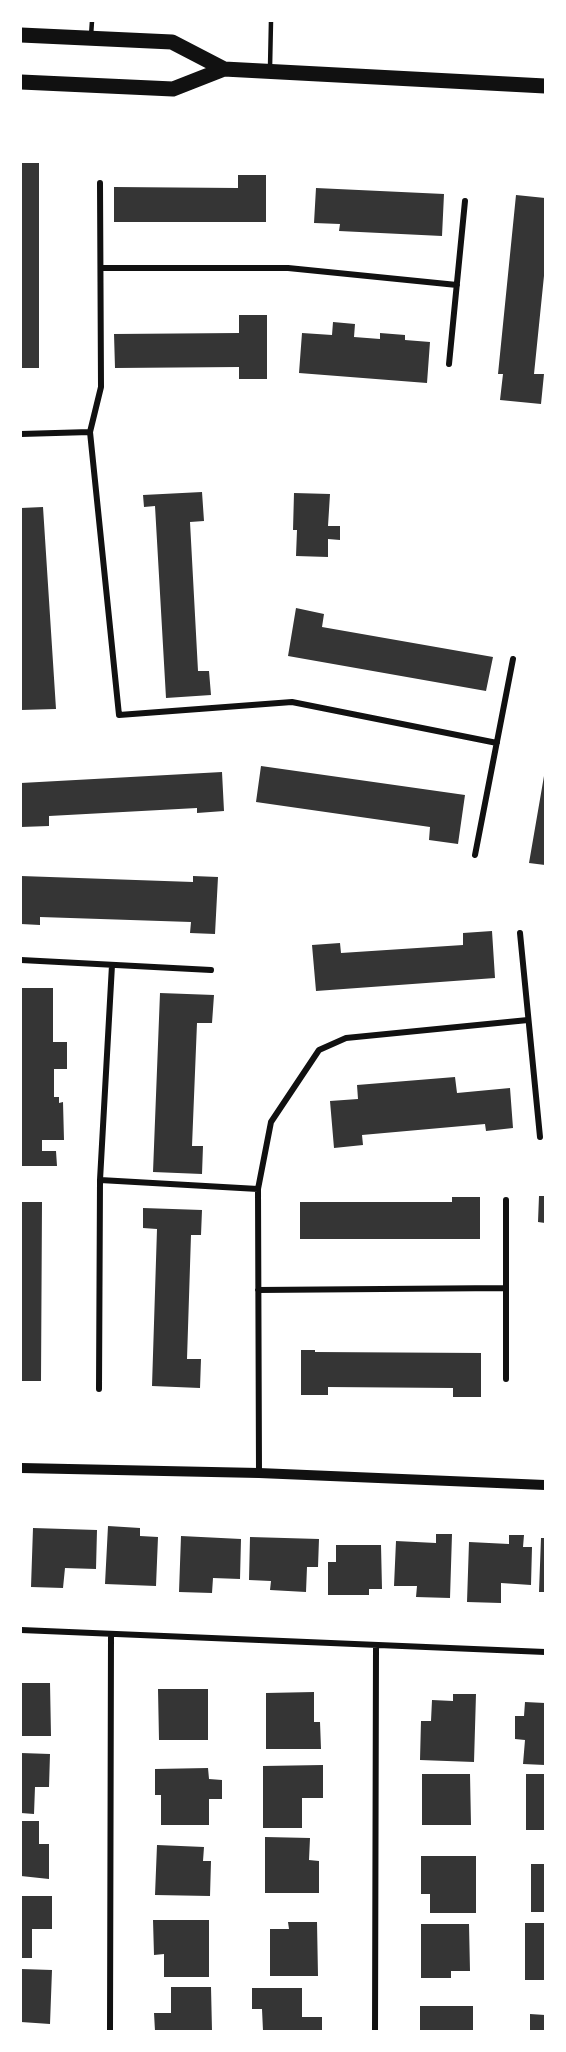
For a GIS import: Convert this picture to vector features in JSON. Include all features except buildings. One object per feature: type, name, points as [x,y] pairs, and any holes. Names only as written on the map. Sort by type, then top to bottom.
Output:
[{"type":"main road","points":[[21,34],[172,42],[224,69]]},
{"type":"main road","points":[[21,82],[173,89],[224,69],[545,86]]},
{"type":"street","points":[[100,183],[101,387],[90,432],[119,715],[292,702],[497,743]]},
{"type":"street","points":[[449,364],[465,201]]},
{"type":"street","points":[[101,268],[288,267],[457,285]]},
{"type":"street","points":[[21,434],[90,432]]},
{"type":"street","points":[[475,855],[513,659]]},
{"type":"street","points":[[520,933],[540,1137]]},
{"type":"street","points":[[21,960],[211,970]]},
{"type":"street","points":[[99,1389],[100,1180],[112,965]]},
{"type":"street","points":[[259,1473],[258,1189],[271,1122],[320,1050],[346,1038],[528,1020]]},
{"type":"street","points":[[100,1180],[258,1189]]},
{"type":"street","points":[[506,1200],[506,1379]]},
{"type":"street","points":[[258,1290],[506,1288]]},
{"type":"street","points":[[21,1468],[259,1473],[545,1485]]},
{"type":"street","points":[[21,1630],[545,1652]]},
{"type":"street","points":[[110,2031],[111,1634]]},
{"type":"street","points":[[375,2031],[376,1645]]},
{"type":"lane","points":[[91,38],[92,21]]},
{"type":"lane","points":[[270,71],[271,21]]}]
